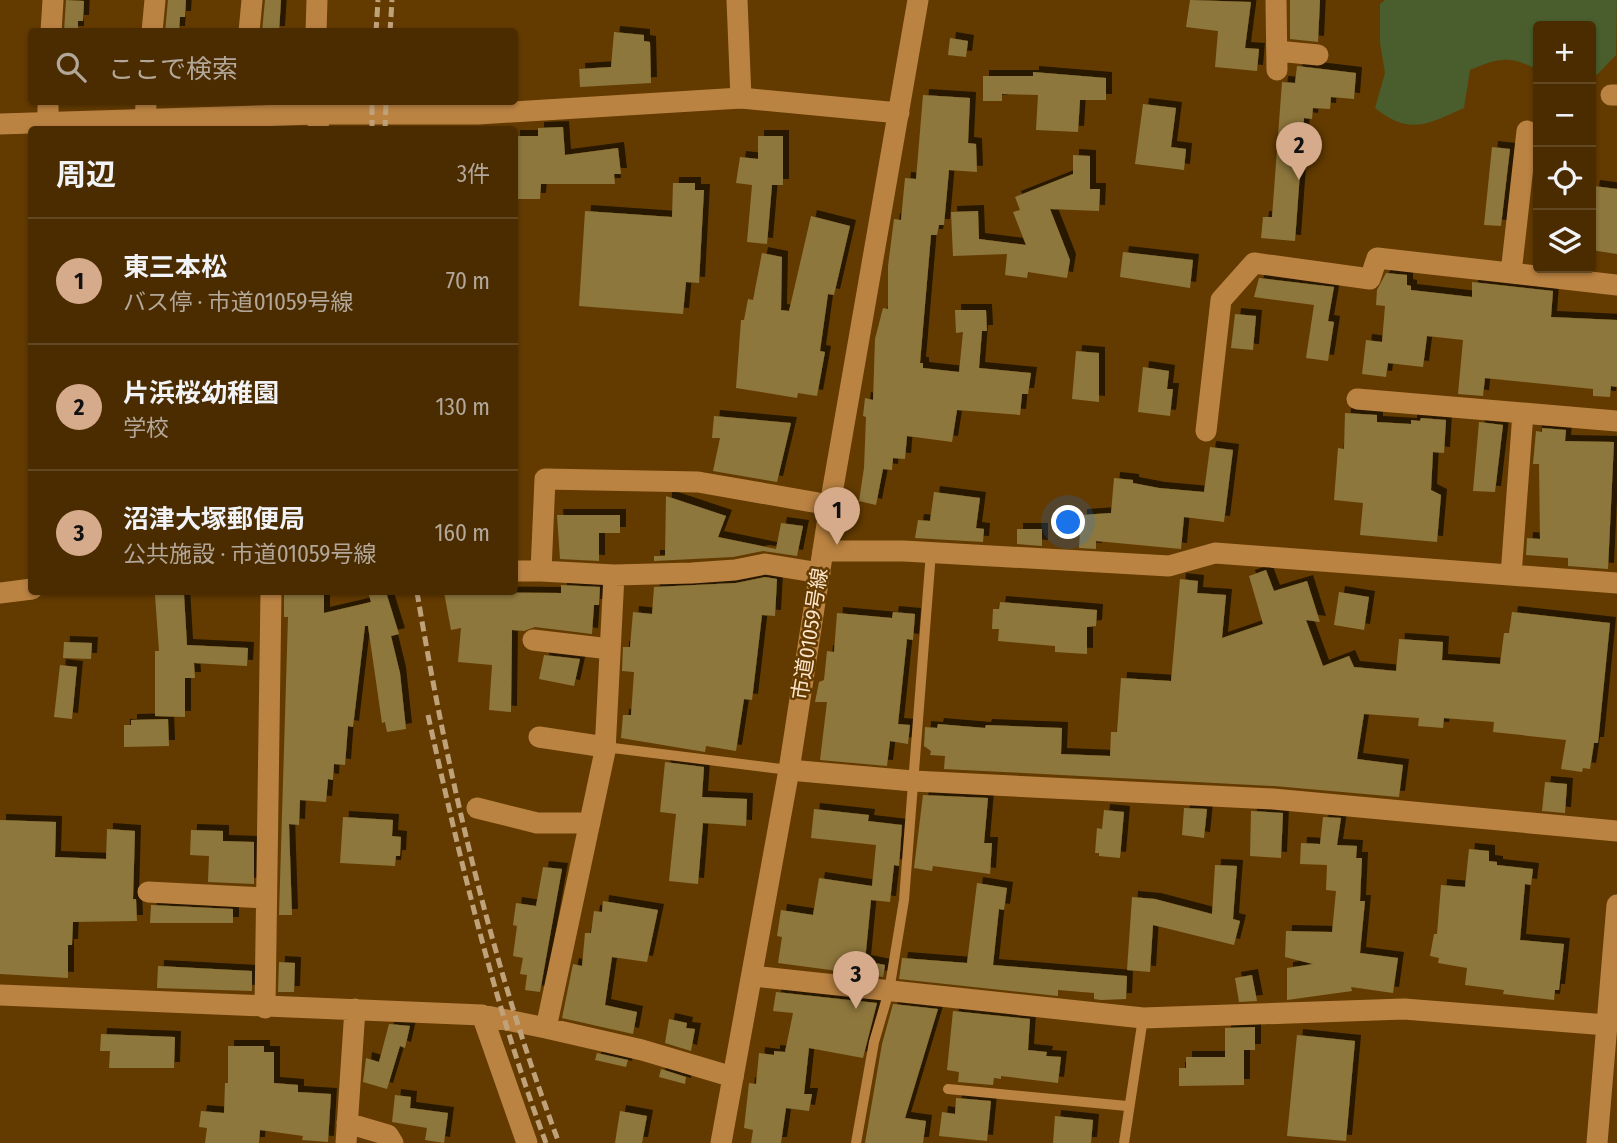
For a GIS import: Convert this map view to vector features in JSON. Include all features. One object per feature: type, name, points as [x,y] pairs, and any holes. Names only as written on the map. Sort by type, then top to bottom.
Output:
[{"type":"street","points":[[51,28],[53,0]]},
{"type":"street","points":[[152,28],[155,0]]},
{"type":"street","points":[[249,28],[252,0]]},
{"type":"street","points":[[316,28],[317,0]]},
{"type":"street","points":[[737,0],[741,98]]},
{"type":"street","name":"市道01059号線","points":[[721,1143],[789,769],[830,505],[918,0]]},
{"type":"street","points":[[1276,0],[1277,61],[1318,55]]},
{"type":"street","points":[[0,124],[53,119],[145,117],[478,114],[741,98],[899,113]]},
{"type":"street","points":[[1511,273],[1527,131]]},
{"type":"street","points":[[1206,431],[1221,300],[1254,262],[1370,279],[1377,258],[1617,285]]},
{"type":"street","points":[[1357,399],[1617,421]]},
{"type":"street","points":[[1511,575],[1524,413]]},
{"type":"street","points":[[541,571],[545,479],[698,482],[830,505]]},
{"type":"street","points":[[823,551],[931,552],[1169,566],[1215,553],[1617,583]]},
{"type":"street","points":[[518,571],[614,575],[735,570],[765,564],[820,573]]},
{"type":"street","points":[[546,1028],[605,747],[614,575]]},
{"type":"street","points":[[0,593],[28,590]]},
{"type":"street","points":[[265,1008],[271,595]]},
{"type":"street","points":[[533,640],[610,649]]},
{"type":"street","points":[[539,737],[605,747]]},
{"type":"street","points":[[789,769],[913,781],[1273,799],[1617,831]]},
{"type":"street","points":[[477,808],[537,822],[590,823]]},
{"type":"street","points":[[148,892],[266,898]]},
{"type":"street","points":[[1597,1143],[1617,905]]},
{"type":"street","points":[[752,976],[1143,1018],[1404,1009],[1607,1025]]},
{"type":"street","points":[[0,995],[482,1015],[642,1050],[733,1077]]},
{"type":"street","points":[[355,1009],[347,1133],[388,1135],[393,1143]]},
{"type":"street","points":[[482,1015],[527,1143]]},
{"type":"lane","points":[[856,1143],[874,1042],[889,991],[904,900],[931,552]]},
{"type":"lane","points":[[605,747],[789,769]]},
{"type":"lane","points":[[1124,1143],[1127,1105],[1143,1018]]},
{"type":"lane","points":[[948,1089],[1127,1105]]},
{"type":"green space","points":[[1385,0],[1617,0],[1616,55],[1596,76],[1596,21],[1533,21],[1533,68],[1520,62],[1504,60],[1470,70],[1464,108],[1440,119],[1409,125],[1387,117],[1375,108],[1385,73],[1380,43],[1380,4]]},
{"type":"building","points":[[66,0],[84,1],[83,21],[78,21],[78,28],[64,28]]},
{"type":"building","points":[[168,0],[186,0],[185,17],[180,17],[179,28],[165,28]]},
{"type":"building","points":[[265,0],[281,0],[279,28],[262,28]]},
{"type":"building","points":[[1190,0],[1251,2],[1245,48],[1259,49],[1257,71],[1215,67],[1218,31],[1186,27]]},
{"type":"building","points":[[1290,0],[1320,0],[1318,42],[1290,39]]},
{"type":"building","points":[[614,32],[644,35],[644,41],[650,42],[651,83],[580,87],[579,69],[611,67]]},
{"type":"building","points":[[950,38],[968,41],[966,57],[948,55]]},
{"type":"building","points":[[1297,66],[1356,73],[1354,99],[1331,97],[1330,109],[1313,108],[1312,119],[1304,118],[1295,241],[1261,238],[1263,217],[1272,217],[1282,82],[1295,83]]},
{"type":"building","points":[[1033,72],[1106,78],[1106,100],[1080,100],[1078,132],[1036,130],[1038,95],[1002,94],[1002,101],[983,101],[983,76],[1033,76]]},
{"type":"building","points":[[923,95],[970,98],[968,143],[976,144],[977,172],[949,170],[944,225],[939,225],[937,235],[931,235],[920,363],[923,363],[923,368],[959,372],[963,332],[956,333],[955,310],[986,310],[987,331],[982,331],[979,368],[1031,373],[1028,394],[1022,394],[1020,415],[957,410],[952,442],[907,436],[905,459],[893,458],[892,470],[883,469],[876,505],[859,501],[864,468],[865,398],[873,400],[875,339],[883,308],[888,309],[888,266],[894,219],[901,220],[905,178],[916,179]]},
{"type":"building","points":[[1143,104],[1176,108],[1171,147],[1186,149],[1184,170],[1135,164]]},
{"type":"building","points":[[563,127],[565,155],[618,148],[621,174],[614,174],[615,184],[541,184],[540,199],[518,199],[518,136],[538,136],[538,128]]},
{"type":"building","points":[[758,136],[783,136],[783,185],[772,185],[767,244],[747,242],[752,185],[736,183],[740,157],[758,159]]},
{"type":"building","points":[[1492,147],[1510,149],[1501,226],[1484,225]]},
{"type":"building","points":[[1073,155],[1090,156],[1090,189],[1100,189],[1099,211],[1050,209],[1070,260],[1067,278],[1028,272],[1027,278],[1005,275],[1007,254],[953,256],[951,212],[978,211],[979,239],[1026,245],[1013,212],[1020,210],[1015,197],[1073,174]]},
{"type":"building","points":[[673,183],[695,183],[695,190],[704,190],[699,283],[686,282],[683,314],[579,306],[585,211],[672,217]]},
{"type":"building","points":[[1596,186],[1617,189],[1617,254],[1596,251]]},
{"type":"building","points":[[811,216],[850,226],[834,295],[828,294],[820,351],[825,352],[817,396],[798,393],[797,398],[736,388],[741,320],[744,320],[748,299],[753,300],[762,253],[782,257],[781,310],[789,311]]},
{"type":"building","points":[[1123,252],[1193,260],[1190,288],[1120,277]]},
{"type":"building","points":[[1386,273],[1407,275],[1407,285],[1411,286],[1411,290],[1472,297],[1472,282],[1553,291],[1551,317],[1617,320],[1617,387],[1611,386],[1610,397],[1593,396],[1593,389],[1485,378],[1483,396],[1458,394],[1463,340],[1427,336],[1423,367],[1388,363],[1386,377],[1362,374],[1366,340],[1382,342],[1385,306],[1376,305],[1377,290]]},
{"type":"building","points":[[1259,278],[1334,287],[1328,321],[1334,322],[1328,361],[1306,358],[1314,305],[1254,297]]},
{"type":"building","points":[[1235,314],[1256,316],[1253,350],[1231,348]]},
{"type":"building","points":[[1076,351],[1099,353],[1099,402],[1072,399]]},
{"type":"building","points":[[1143,367],[1169,371],[1167,389],[1173,389],[1170,416],[1138,412]]},
{"type":"building","points":[[1345,413],[1377,415],[1377,422],[1411,424],[1411,420],[1420,421],[1421,418],[1446,420],[1444,453],[1433,452],[1431,490],[1441,495],[1437,542],[1360,535],[1363,503],[1334,500],[1338,448],[1344,449]]},
{"type":"building","points":[[714,416],[791,423],[777,482],[713,471],[720,438],[712,438]]},
{"type":"building","points":[[1479,422],[1503,425],[1495,492],[1473,491]]},
{"type":"building","points":[[1542,428],[1566,430],[1565,441],[1614,442],[1608,569],[1568,566],[1568,558],[1526,555],[1527,538],[1540,539],[1539,464],[1533,464],[1536,431],[1542,432]]},
{"type":"building","points":[[1210,447],[1233,450],[1224,522],[1184,517],[1181,549],[1096,541],[1096,549],[1079,548],[1081,515],[1111,513],[1114,478],[1133,480],[1133,483],[1159,488],[1204,492]]},
{"type":"building","points":[[934,492],[980,498],[976,528],[984,529],[983,542],[915,538],[918,520],[930,521]]},
{"type":"building","points":[[666,496],[726,516],[718,537],[776,549],[781,523],[803,526],[797,556],[763,551],[733,557],[654,561],[654,556],[665,556]]},
{"type":"building","points":[[557,515],[620,515],[620,533],[599,533],[599,561],[560,559]]},
{"type":"building","points":[[1017,529],[1042,529],[1042,546],[1017,544]]},
{"type":"building","points":[[1266,570],[1274,591],[1307,581],[1320,622],[1306,620],[1323,666],[1349,656],[1354,667],[1396,671],[1399,639],[1443,642],[1442,660],[1500,664],[1504,633],[1509,633],[1512,612],[1610,623],[1598,743],[1594,743],[1590,769],[1583,768],[1582,772],[1561,769],[1566,740],[1493,732],[1494,722],[1444,718],[1443,728],[1418,726],[1419,718],[1364,714],[1357,759],[1403,765],[1399,797],[1274,786],[944,769],[945,756],[930,755],[931,751],[924,746],[925,727],[937,728],[938,724],[985,728],[986,725],[1062,728],[1061,754],[1110,756],[1111,732],[1117,732],[1121,678],[1171,681],[1180,579],[1198,581],[1197,593],[1226,595],[1222,638],[1263,624],[1249,576]]},
{"type":"building","points":[[765,577],[777,579],[775,616],[762,615],[752,700],[744,699],[736,751],[706,746],[705,752],[621,738],[623,715],[631,715],[634,672],[622,671],[623,647],[630,647],[633,612],[652,614],[654,587],[736,583]]},
{"type":"building","points":[[561,585],[600,587],[599,605],[594,605],[592,634],[535,627],[524,631],[512,630],[511,712],[489,710],[492,665],[458,662],[461,628],[451,630],[445,595],[561,593]]},
{"type":"building","points":[[1339,592],[1369,597],[1364,630],[1334,625]]},
{"type":"building","points":[[155,595],[184,595],[187,645],[248,648],[247,666],[194,663],[195,678],[185,678],[185,717],[155,716],[155,651],[159,651]]},
{"type":"building","points":[[284,595],[324,595],[324,613],[371,602],[369,595],[387,595],[399,634],[391,636],[400,673],[406,729],[387,732],[385,722],[382,723],[368,626],[365,626],[353,727],[348,726],[345,765],[334,764],[333,780],[328,779],[326,802],[300,800],[299,825],[289,824],[292,915],[279,915],[288,617],[284,617]]},
{"type":"building","points":[[1000,602],[1097,610],[1096,626],[1087,627],[1087,654],[1055,652],[1055,646],[998,641],[999,629],[992,629],[993,609],[999,609]]},
{"type":"building","points":[[893,612],[915,614],[913,640],[907,639],[898,724],[910,725],[908,744],[890,741],[887,766],[820,760],[827,702],[815,702],[819,682],[824,680],[827,651],[834,652],[837,613],[892,618]]},
{"type":"building","points":[[64,642],[92,643],[91,659],[63,658]]},
{"type":"building","points":[[544,655],[580,659],[574,686],[539,679]]},
{"type":"building","points":[[60,665],[77,667],[72,719],[54,717]]},
{"type":"building","points":[[168,719],[169,746],[124,747],[124,725],[131,725],[131,720]]},
{"type":"building","points":[[665,762],[704,767],[702,797],[747,799],[746,826],[703,823],[698,884],[669,881],[676,814],[660,812]]},
{"type":"building","points":[[1545,782],[1567,784],[1565,813],[1542,811]]},
{"type":"building","points":[[923,795],[988,798],[984,843],[992,843],[990,874],[933,866],[932,871],[914,868]]},
{"type":"building","points":[[1184,808],[1207,809],[1204,838],[1182,835]]},
{"type":"building","points":[[814,809],[869,815],[868,821],[902,825],[899,866],[894,865],[890,902],[871,900],[865,961],[885,965],[883,977],[778,963],[782,937],[777,936],[781,910],[813,915],[819,878],[872,886],[876,845],[811,838]]},
{"type":"building","points":[[1104,810],[1124,812],[1120,858],[1099,856],[1099,853],[1095,853],[1097,828],[1102,829]]},
{"type":"building","points":[[1251,811],[1283,813],[1281,858],[1250,856]]},
{"type":"building","points":[[343,817],[393,820],[392,836],[401,837],[400,856],[396,856],[395,866],[340,863]]},
{"type":"building","points":[[1323,817],[1341,818],[1337,845],[1357,846],[1356,858],[1362,858],[1360,901],[1365,901],[1360,953],[1398,958],[1393,993],[1351,987],[1352,991],[1287,1000],[1287,968],[1313,964],[1285,957],[1286,931],[1332,932],[1336,891],[1326,890],[1327,865],[1300,864],[1301,843],[1320,844]]},
{"type":"building","points":[[0,820],[56,822],[55,857],[106,859],[107,829],[135,831],[133,899],[136,899],[137,921],[73,922],[72,945],[68,945],[68,978],[0,974]]},
{"type":"building","points":[[191,830],[223,831],[223,841],[254,842],[254,884],[208,882],[209,856],[190,855]]},
{"type":"building","points":[[1469,849],[1489,851],[1489,861],[1497,862],[1497,865],[1533,869],[1531,885],[1525,884],[1520,940],[1564,944],[1559,990],[1555,990],[1554,1000],[1503,994],[1504,990],[1465,985],[1467,968],[1438,963],[1439,958],[1430,956],[1434,934],[1437,934],[1441,885],[1465,887]]},
{"type":"building","points":[[1215,865],[1237,866],[1233,919],[1240,921],[1234,945],[1153,925],[1150,972],[1127,970],[1132,897],[1155,899],[1212,914]]},
{"type":"building","points":[[543,867],[562,869],[540,992],[525,990],[527,975],[520,974],[523,958],[513,956],[517,926],[513,925],[516,903],[536,906]]},
{"type":"building","points":[[977,883],[1007,888],[1004,910],[999,909],[993,965],[1127,976],[1126,999],[1101,1000],[1094,999],[1094,993],[1058,990],[1058,996],[899,979],[902,958],[967,963]]},
{"type":"building","points":[[603,901],[658,910],[647,962],[612,957],[605,1005],[637,1012],[633,1034],[562,1018],[573,964],[582,966],[585,933],[591,933],[594,911],[602,912]]},
{"type":"building","points":[[151,905],[233,909],[233,923],[150,923]]},
{"type":"building","points":[[279,962],[295,963],[294,992],[278,992]]},
{"type":"building","points":[[158,966],[252,971],[252,991],[157,988]]},
{"type":"building","points":[[1252,975],[1257,1001],[1239,1002],[1235,978]]},
{"type":"building","points":[[776,992],[877,1003],[863,1058],[809,1048],[804,1094],[812,1094],[809,1111],[786,1108],[781,1143],[751,1143],[753,1130],[744,1128],[749,1083],[756,1084],[759,1053],[774,1055],[774,1051],[785,1052],[793,1013],[773,1011]]},
{"type":"building","points":[[893,1004],[938,1009],[905,1118],[926,1121],[923,1143],[865,1143],[882,1044]]},
{"type":"building","points":[[953,1011],[1030,1019],[1028,1050],[1047,1052],[1046,1056],[1061,1057],[1058,1083],[1001,1076],[1001,1079],[994,1078],[993,1085],[958,1082],[959,1072],[947,1070]]},
{"type":"building","points":[[669,1019],[687,1023],[686,1028],[695,1029],[691,1051],[665,1043]]},
{"type":"building","points":[[389,1024],[410,1026],[405,1048],[400,1046],[387,1089],[363,1082],[366,1058],[379,1062]]},
{"type":"building","points":[[1255,1027],[1255,1050],[1244,1050],[1244,1085],[1179,1086],[1179,1068],[1186,1068],[1186,1057],[1225,1057],[1225,1028]]},
{"type":"building","points":[[101,1034],[175,1037],[174,1068],[109,1068],[110,1051],[100,1051]]},
{"type":"building","points":[[1297,1035],[1355,1041],[1346,1141],[1287,1136]]},
{"type":"building","points":[[228,1046],[264,1046],[264,1052],[274,1052],[274,1083],[298,1085],[298,1092],[331,1094],[328,1142],[302,1140],[303,1136],[260,1130],[259,1143],[205,1143],[207,1128],[199,1127],[201,1111],[224,1113],[225,1083],[228,1083]]},
{"type":"building","points":[[597,1053],[628,1060],[626,1067],[595,1060]]},
{"type":"building","points":[[661,1069],[686,1077],[685,1084],[659,1077]]},
{"type":"building","points":[[395,1095],[411,1097],[410,1108],[448,1113],[444,1143],[425,1140],[427,1128],[392,1122]]},
{"type":"building","points":[[956,1098],[991,1101],[987,1141],[939,1136],[942,1112],[955,1114]]},
{"type":"building","points":[[620,1111],[647,1116],[642,1143],[615,1143]]},
{"type":"building","points":[[1055,1116],[1093,1120],[1091,1143],[1053,1143]]},
{"type":"railway","points":[[376,28],[378,0]]},
{"type":"railway","points":[[390,28],[392,0]]},
{"type":"railway","points":[[372,105],[372,126]]},
{"type":"railway","points":[[385,126],[386,105]]},
{"type":"railway","points":[[418,595],[443,732],[475,871],[513,1008],[559,1143]]},
{"type":"railway","points":[[428,715],[494,985],[546,1143]]},
{"type":"place","name":"片浜桜幼稚園","points":[[1299,180]]},
{"type":"place","name":"東三本松","points":[[837,545]]},
{"type":"place","name":"沼津大塚郵便局","points":[[856,1009]]}]
